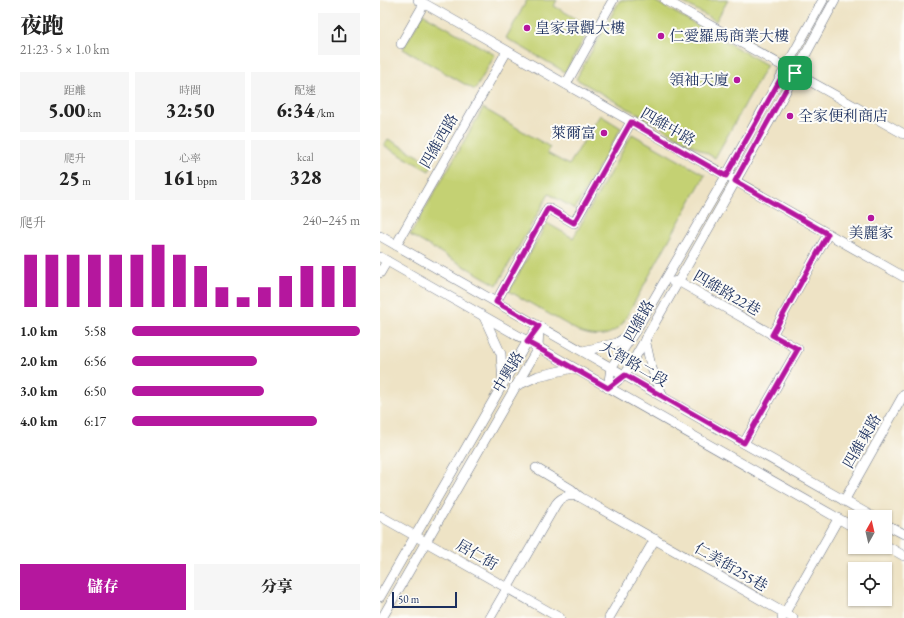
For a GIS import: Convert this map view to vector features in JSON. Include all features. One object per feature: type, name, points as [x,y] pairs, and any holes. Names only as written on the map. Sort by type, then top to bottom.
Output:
[{"type":"street","points":[[566,84],[613,0]]},
{"type":"street","points":[[665,0],[904,134]]},
{"type":"street","name":"四維路","points":[[608,388],[611,368],[636,330],[726,176],[824,0]]},
{"type":"street","name":"四維路","points":[[608,388],[625,375],[835,0]]},
{"type":"street","points":[[401,44],[428,3]]},
{"type":"street","name":"四維中路","points":[[428,3],[507,51],[904,277]]},
{"type":"street","name":"四維西路","points":[[396,245],[507,51]]},
{"type":"street","points":[[496,302],[548,208],[574,223],[631,122]]},
{"type":"street","points":[[772,335],[828,234]]},
{"type":"street","name":"大智路二段","points":[[380,236],[861,510]]},
{"type":"street","points":[[380,274],[384,260],[848,524]]},
{"type":"street","name":"四維路22巷","points":[[662,285],[678,281],[798,349],[744,443]]},
{"type":"street","points":[[484,317],[501,354],[503,384]]},
{"type":"street","name":"中興路","points":[[380,597],[527,342],[539,326]]},
{"type":"street","name":"中興路","points":[[382,618],[427,543],[514,387],[538,348],[539,326]]},
{"type":"street","points":[[582,351],[617,344],[636,330]]},
{"type":"street","points":[[645,339],[651,366],[663,397]]},
{"type":"street","points":[[514,387],[538,376],[573,368]]},
{"type":"street","name":"四維東路","points":[[844,500],[904,394]]},
{"type":"street","name":"仁美街255巷","points":[[536,468],[571,489],[580,497],[655,539],[783,616],[793,618]]},
{"type":"street","points":[[490,618],[558,501],[569,496],[580,497]]},
{"type":"street","name":"居仁街","points":[[380,516],[560,618]]},
{"type":"street","points":[[783,616],[838,519]]},
{"type":"street","points":[[892,528],[902,533],[904,523]]},
{"type":"street","points":[[609,618],[655,539]]},
{"type":"street","points":[[892,549],[904,556]]},
{"type":"green space","points":[[527,0],[557,0],[554,6],[591,27],[565,72],[506,38]]},
{"type":"green space","points":[[620,0],[653,0],[767,65],[715,158],[576,79]]},
{"type":"green space","points":[[679,0],[728,0],[716,21]]},
{"type":"green space","points":[[423,14],[495,55],[475,90],[403,49]]},
{"type":"green space","points":[[483,108],[550,147],[547,153],[569,165],[600,115],[621,128],[575,209],[549,194],[497,285],[410,235]]},
{"type":"green space","points":[[632,134],[705,175],[623,323],[609,334],[586,334],[509,291],[547,223],[573,238]]},
{"type":"green space","points":[[388,139],[433,164],[429,171],[384,146]]},
{"type":"place","name":"皇家景觀大樓","points":[[527,28]]},
{"type":"place","name":"仁愛羅馬商業大樓","points":[[661,36]]},
{"type":"place","name":"領袖天廈","points":[[737,80]]},
{"type":"place","name":"全家便利商店","points":[[790,116]]},
{"type":"place","name":"萊爾富","points":[[604,133]]},
{"type":"place","name":"美麗家","points":[[871,218]]},
{"type":"route","points":[[786,69],[795,73],[735,181],[828,234],[772,335],[798,349],[744,443],[625,375],[608,388],[527,342],[539,326],[496,302],[548,208],[574,223],[631,122],[726,176],[786,69]]}]
